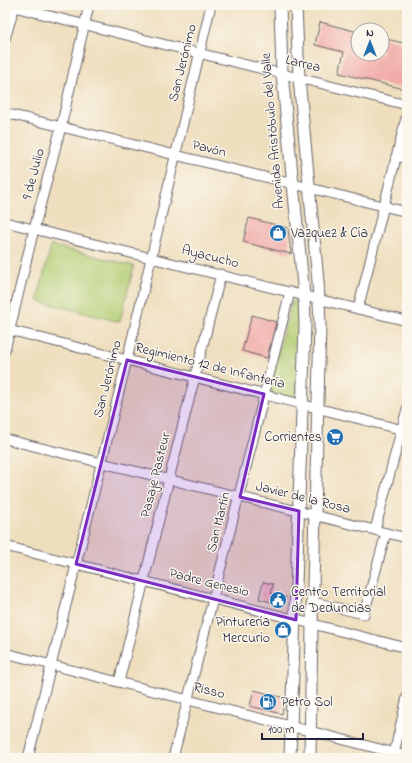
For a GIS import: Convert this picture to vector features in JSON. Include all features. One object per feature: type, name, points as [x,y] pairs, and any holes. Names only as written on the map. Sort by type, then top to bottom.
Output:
[{"type":"main road","name":"Avenida Aristóbulo del Valle","points":[[280,5],[282,73],[304,295],[296,620],[290,758]]},
{"type":"main road","points":[[296,5],[299,78],[319,299],[310,758]]},
{"type":"street","name":"9 de Julio","points":[[5,350],[7,330],[61,127],[89,5]]},
{"type":"street","name":"San Jerónimo","points":[[28,758],[127,360],[150,257],[211,5]]},
{"type":"street","name":"Larrea","points":[[12,6],[85,26],[282,73],[407,105]]},
{"type":"street","points":[[5,39],[12,6]]},
{"type":"street","name":"Pavón","points":[[5,113],[292,185],[407,212]]},
{"type":"street","points":[[358,309],[407,114]]},
{"type":"street","points":[[396,156],[407,159]]},
{"type":"street","name":"Ayacucho","points":[[5,222],[407,321]]},
{"type":"street","name":"Pasaje Pasteur","points":[[119,682],[221,274]]},
{"type":"street","name":"San Martín","points":[[173,758],[240,497],[290,292]]},
{"type":"street","name":"Regimiento 12 de Infantería","points":[[7,330],[404,430]]},
{"type":"street","points":[[375,530],[404,430],[407,409]]},
{"type":"street","name":"Javier de la Rosa","points":[[5,439],[407,538]]},
{"type":"street","points":[[312,602],[364,614],[386,532]]},
{"type":"street","name":"Padre Genesio","points":[[5,546],[407,648]]},
{"type":"street","name":"Risso","points":[[5,653],[311,731],[393,755],[407,756]]},
{"type":"street","points":[[393,755],[407,697]]},
{"type":"highlighted area","points":[[127,360],[264,394],[240,497],[299,511],[296,620],[76,564]]},
{"type":"green space","points":[[51,245],[134,266],[120,322],[37,301]]},
{"type":"green space","points":[[296,300],[299,301],[300,305],[297,393],[292,397],[286,397],[273,393],[269,387],[291,303]]},
{"type":"building","points":[[320,22],[350,30],[350,62],[390,62],[390,40],[407,44],[407,76],[405,86],[400,88],[339,73],[344,52],[315,45]]},
{"type":"building","points":[[249,218],[288,228],[291,254],[243,242]]},
{"type":"building","points":[[252,315],[276,322],[267,358],[242,351]]},
{"type":"building","points":[[263,582],[273,584],[271,593],[286,597],[280,604],[259,599]]},
{"type":"building","name":"Petro Sol","points":[[254,690],[285,698],[282,714],[250,706]]},
{"type":"place","name":"Vazquez & Cía","points":[[278,233]]},
{"type":"place","name":"Corrientes","points":[[335,437]]},
{"type":"place","name":"Centro Territorial de Deduncias","points":[[278,600]]},
{"type":"place","name":"Pinturería Mercurio","points":[[283,630]]},
{"type":"place","name":"Petro Sol","points":[[268,702]]}]
